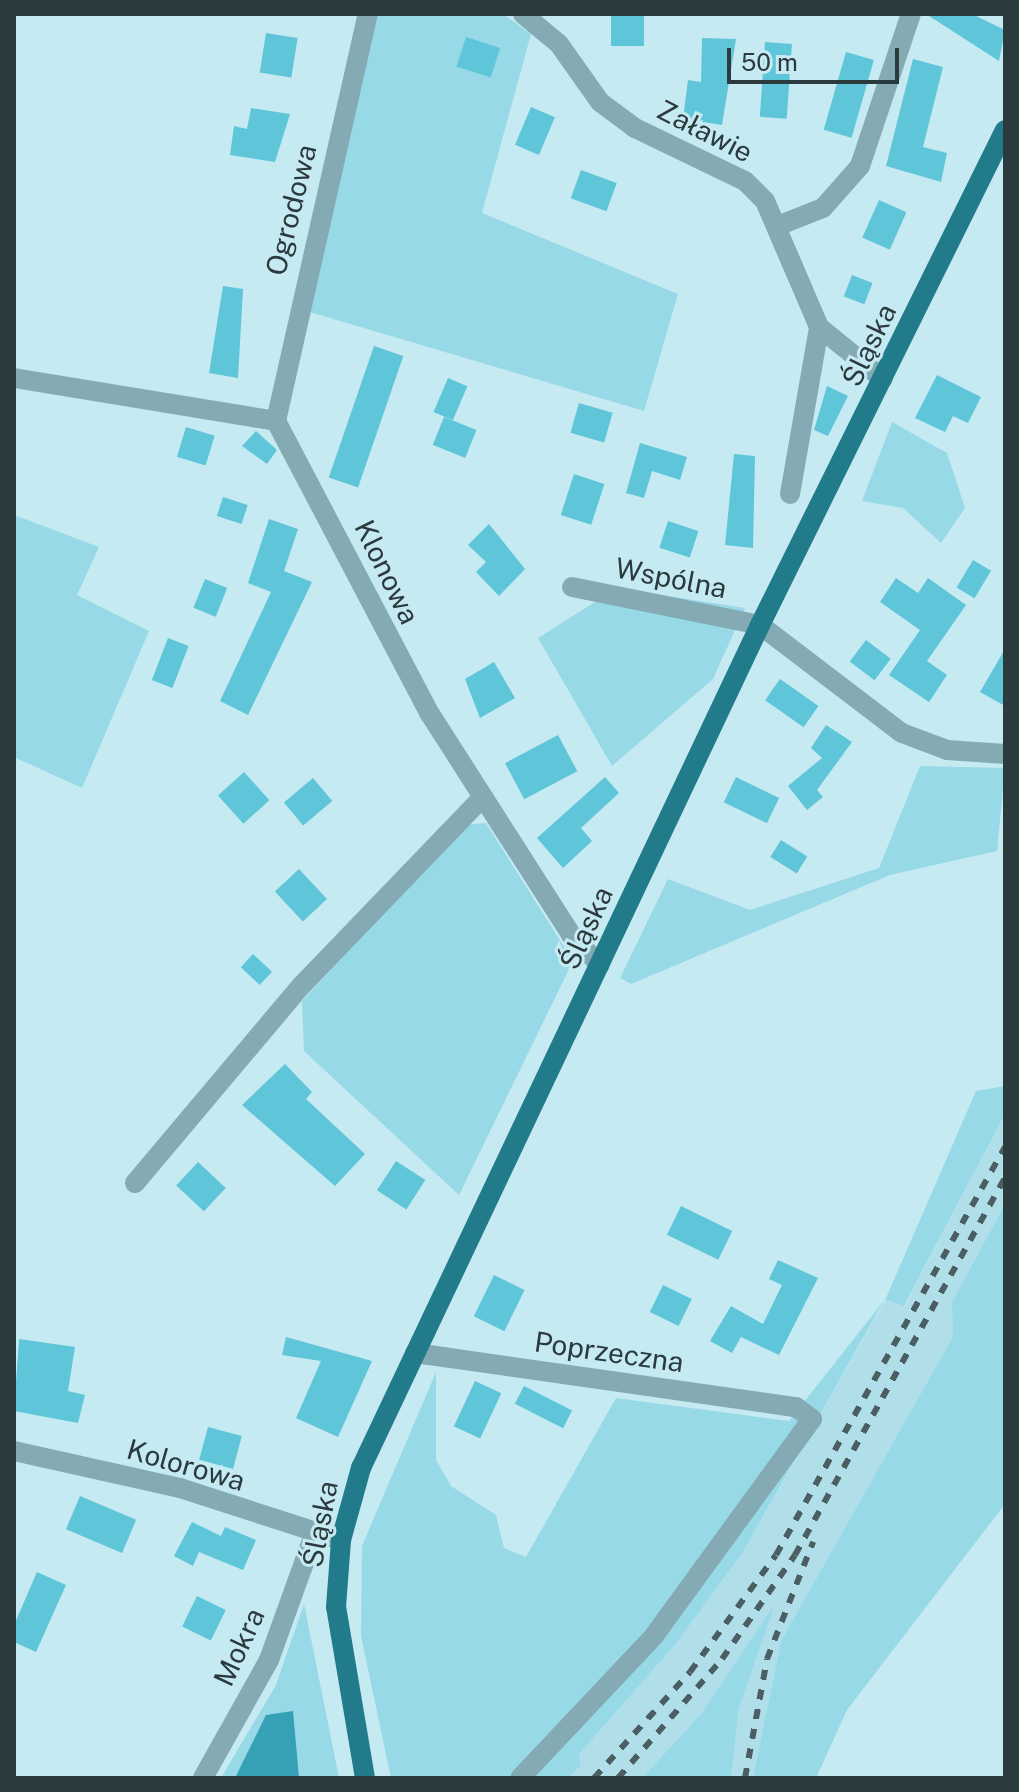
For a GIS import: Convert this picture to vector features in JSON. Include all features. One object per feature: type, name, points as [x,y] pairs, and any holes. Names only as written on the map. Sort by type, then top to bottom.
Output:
[{"type":"main road","name":"Śląska","points":[[365,1778],[339,1638],[341,1540],[361,1468],[760,625],[1005,130]]},
{"type":"street","name":"Ogrodowa","points":[[276,421],[368,14]]},
{"type":"street","name":"Załawie","points":[[523,14],[559,44],[600,102],[635,128],[745,181],[780,225],[798,294],[819,327],[883,379]]},
{"type":"street","points":[[780,225],[823,208],[860,166],[911,14]]},
{"type":"street","points":[[790,494],[819,327]]},
{"type":"street","points":[[14,378],[276,421]]},
{"type":"street","name":"Klonowa","points":[[276,421],[374,597],[397,659],[572,936],[600,965]]},
{"type":"street","name":"Wspólna","points":[[572,587],[760,625]]},
{"type":"street","points":[[760,625],[868,715],[902,733],[947,750],[1005,754]]},
{"type":"street","points":[[135,1183],[302,985],[482,798]]},
{"type":"street","name":"Poprzeczna","points":[[415,1353],[796,1407],[812,1419],[654,1636],[520,1778]]},
{"type":"street","name":"Kolorowa","points":[[14,1451],[180,1488],[314,1535],[341,1540]]},
{"type":"street","name":"Mokra","points":[[203,1778],[269,1660],[314,1535]]},
{"type":"shaded area","points":[[377,14],[503,14],[531,34],[482,213],[678,294],[644,411],[303,310]]},
{"type":"shaded area","points":[[892,422],[947,453],[965,508],[941,543],[903,508],[862,501]]},
{"type":"shaded area","points":[[14,515],[99,547],[77,595],[149,631],[82,788],[14,757]]},
{"type":"shaded area","points":[[617,588],[745,608],[713,679],[612,766],[538,638]]},
{"type":"shaded area","points":[[920,766],[1005,768],[997,851],[890,875],[631,984],[620,978],[668,879],[750,910],[879,868]]},
{"type":"shaded area","points":[[486,823],[573,961],[459,1195],[304,1051],[302,1001],[464,825]]},
{"type":"shaded area","points":[[1005,1086],[1005,1114],[904,1306],[885,1299],[976,1091]]},
{"type":"shaded area","points":[[1005,1114],[1005,1204],[952,1302],[954,1337],[781,1641],[753,1778],[731,1778],[739,1708],[773,1608],[701,1714],[642,1778],[569,1778],[581,1765],[579,1754],[675,1645],[743,1552],[886,1299],[905,1306]]},
{"type":"shaded area","points":[[1005,1204],[1005,1504],[847,1710],[816,1778],[753,1778],[781,1641],[953,1337],[952,1302]]},
{"type":"shaded area","points":[[884,1300],[743,1552],[675,1645],[579,1754],[581,1765],[569,1778],[391,1778],[361,1636],[362,1546],[436,1372],[436,1460],[451,1486],[496,1515],[504,1548],[526,1557],[616,1398],[789,1421]]},
{"type":"shaded area","points":[[304,1604],[339,1778],[221,1778],[276,1685]]},
{"type":"shaded area","points":[[775,1604],[739,1708],[731,1778],[642,1778],[701,1714]]},
{"type":"shaded area","points":[[293,1711],[299,1778],[235,1778],[266,1715]]},
{"type":"building","points":[[611,14],[644,14],[644,46],[611,46]]},
{"type":"building","points":[[926,14],[972,14],[1005,30],[999,61]]},
{"type":"building","points":[[266,33],[298,38],[291,78],[260,73]]},
{"type":"building","points":[[466,37],[500,48],[491,78],[456,66]]},
{"type":"building","points":[[702,38],[736,39],[722,125],[683,119],[688,80],[701,82]]},
{"type":"building","points":[[765,42],[792,44],[787,119],[760,117]]},
{"type":"building","points":[[846,52],[874,60],[852,138],[824,130]]},
{"type":"building","points":[[913,59],[943,67],[923,147],[947,153],[941,182],[886,166]]},
{"type":"building","points":[[531,107],[555,117],[539,155],[515,145]]},
{"type":"building","points":[[251,108],[290,114],[275,162],[230,155],[234,126],[247,129]]},
{"type":"building","points":[[581,170],[617,183],[606,211],[571,198]]},
{"type":"building","points":[[879,200],[906,212],[890,250],[862,237]]},
{"type":"building","points":[[852,275],[873,283],[864,304],[844,296]]},
{"type":"building","points":[[223,286],[243,289],[238,378],[209,373]]},
{"type":"building","points":[[374,346],[403,356],[358,488],[329,477]]},
{"type":"building","points":[[937,375],[981,397],[968,423],[953,416],[945,432],[915,418]]},
{"type":"building","points":[[448,378],[467,386],[453,420],[434,412]]},
{"type":"building","points":[[827,386],[848,396],[828,436],[814,430]]},
{"type":"building","points":[[579,403],[613,413],[604,442],[570,433]]},
{"type":"building","points":[[444,417],[476,430],[465,458],[433,445]]},
{"type":"building","points":[[186,427],[215,436],[206,465],[177,457]]},
{"type":"building","points":[[256,431],[277,450],[267,464],[242,446]]},
{"type":"building","points":[[640,443],[687,457],[680,480],[652,471],[644,498],[626,493]]},
{"type":"building","points":[[734,454],[755,456],[753,548],[725,545]]},
{"type":"building","points":[[574,474],[604,484],[591,525],[561,515]]},
{"type":"building","points":[[223,497],[248,505],[242,524],[217,516]]},
{"type":"building","points":[[269,519],[298,529],[284,571],[312,582],[248,715],[220,701],[271,592],[248,583]]},
{"type":"building","points":[[668,521],[698,531],[690,558],[659,548]]},
{"type":"building","points":[[489,524],[525,569],[499,596],[476,572],[486,562],[468,545]]},
{"type":"building","points":[[973,560],[991,571],[975,598],[957,587]]},
{"type":"building","points":[[896,578],[918,593],[928,578],[966,605],[927,661],[947,675],[929,702],[889,675],[920,630],[880,602]]},
{"type":"building","points":[[205,579],[227,588],[216,617],[193,608]]},
{"type":"building","points":[[168,638],[189,646],[172,688],[152,680]]},
{"type":"building","points":[[866,640],[891,659],[875,680],[850,662]]},
{"type":"building","points":[[1005,649],[1005,706],[980,692]]},
{"type":"building","points":[[494,662],[515,698],[480,718],[465,679]]},
{"type":"building","points":[[780,679],[819,706],[804,727],[765,700]]},
{"type":"building","points":[[826,725],[852,742],[817,790],[823,797],[807,810],[788,786],[822,758],[811,748]]},
{"type":"building","points":[[558,735],[577,771],[524,799],[505,763]]},
{"type":"building","points":[[244,772],[269,800],[243,824],[218,795]]},
{"type":"building","points":[[605,777],[619,793],[581,828],[592,841],[563,868],[537,838]]},
{"type":"building","points":[[736,777],[779,798],[767,823],[724,802]]},
{"type":"building","points":[[313,778],[332,801],[303,825],[284,802]]},
{"type":"building","points":[[781,840],[807,856],[797,873],[770,857]]},
{"type":"building","points":[[299,869],[327,899],[303,921],[275,892]]},
{"type":"building","points":[[253,954],[272,972],[260,985],[241,967]]},
{"type":"building","points":[[285,1064],[312,1092],[306,1099],[365,1154],[335,1186],[242,1105]]},
{"type":"building","points":[[396,1161],[425,1180],[406,1209],[377,1190]]},
{"type":"building","points":[[198,1162],[226,1188],[204,1211],[176,1185]]},
{"type":"building","points":[[681,1206],[732,1231],[718,1260],[667,1235]]},
{"type":"building","points":[[778,1260],[818,1278],[779,1355],[741,1337],[732,1353],[710,1341],[731,1306],[763,1324],[782,1285],[769,1279]]},
{"type":"building","points":[[494,1275],[525,1290],[504,1331],[474,1316]]},
{"type":"building","points":[[663,1285],[692,1299],[679,1326],[650,1312]]},
{"type":"building","points":[[286,1337],[372,1361],[338,1437],[296,1418],[321,1361],[282,1355]]},
{"type":"building","points":[[19,1339],[75,1347],[68,1391],[85,1395],[78,1423],[14,1411]]},
{"type":"building","points":[[475,1381],[501,1393],[480,1439],[454,1426]]},
{"type":"building","points":[[524,1386],[572,1411],[563,1428],[515,1404]]},
{"type":"building","points":[[208,1427],[242,1436],[233,1469],[199,1460]]},
{"type":"building","points":[[80,1496],[136,1520],[122,1553],[66,1529]]},
{"type":"building","points":[[192,1522],[221,1536],[225,1527],[256,1540],[243,1570],[199,1552],[193,1566],[174,1556]]},
{"type":"building","points":[[37,1572],[66,1585],[36,1652],[14,1642],[14,1625]]},
{"type":"building","points":[[197,1596],[226,1610],[211,1641],[182,1627]]},
{"type":"railway","points":[[594,1778],[690,1672],[776,1555],[1005,1147]]},
{"type":"railway","points":[[618,1778],[722,1659],[795,1555],[1005,1178]]},
{"type":"railway","points":[[745,1778],[767,1659],[813,1542]]}]
